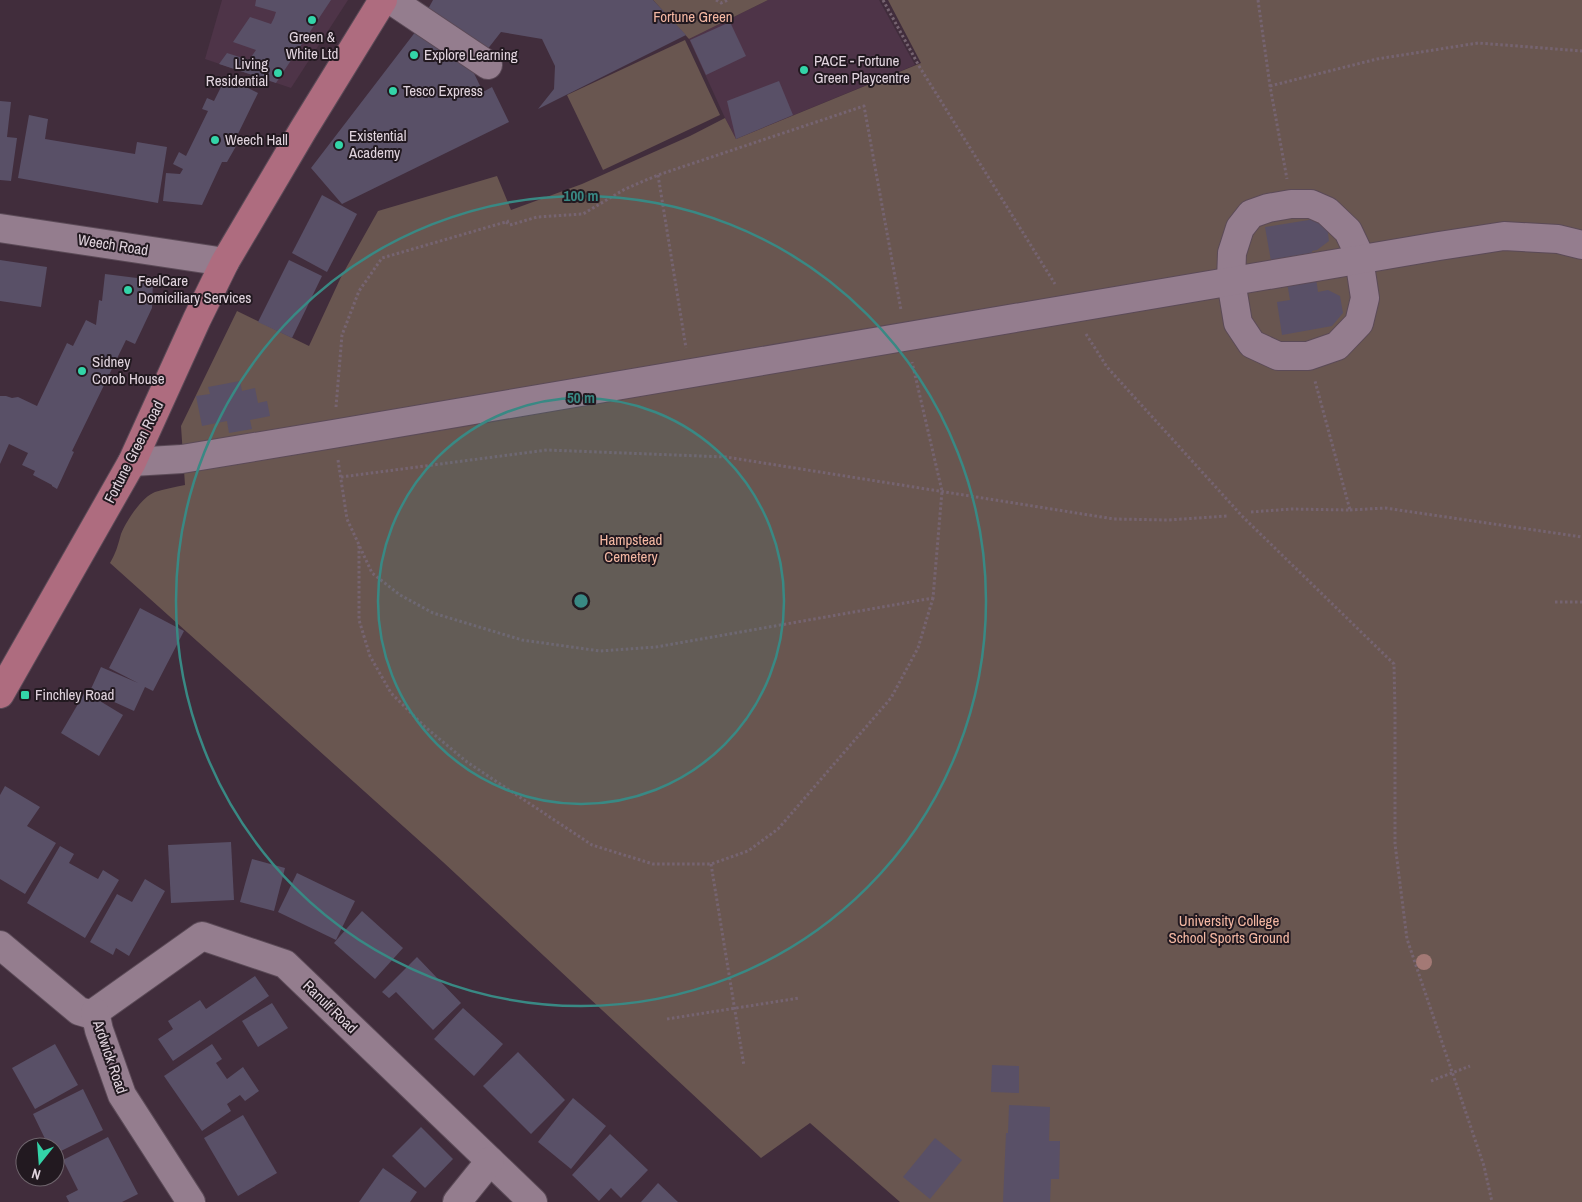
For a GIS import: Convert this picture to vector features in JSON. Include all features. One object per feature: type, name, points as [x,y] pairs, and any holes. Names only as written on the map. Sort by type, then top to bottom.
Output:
[{"type":"main road","name":"Fortune Green Road","points":[[0,694],[132,462],[225,262],[383,0]]},
{"type":"street","points":[[391,0],[488,65]]},
{"type":"street","points":[[1291,204],[1310,204],[1327,211],[1348,231],[1358,252],[1365,298],[1360,323],[1338,346],[1308,356],[1278,356],[1252,344],[1238,322],[1231,281],[1232,253],[1240,228],[1251,214],[1268,208],[1291,204]]},
{"type":"street","name":"Weech Road","points":[[0,228],[225,262]]},
{"type":"street","points":[[132,462],[182,459],[1504,236],[1558,239],[1582,245]]},
{"type":"street","name":"Ranulf Road","points":[[95,1012],[202,936],[285,964],[533,1202]]},
{"type":"street","name":"Ardwick Road","points":[[0,945],[79,1011],[89,1014],[95,1012],[99,1030],[122,1095],[191,1202]]},
{"type":"street","points":[[457,1202],[490,1161]]},
{"type":"path","points":[[716,0],[721,4],[728,0]]},
{"type":"path","points":[[883,0],[919,66],[1107,367],[1242,516],[1394,664],[1396,844],[1407,939],[1484,1166],[1492,1202]]},
{"type":"path","points":[[1258,0],[1270,86],[1291,204]]},
{"type":"path","points":[[1270,86],[1377,59],[1478,43],[1582,51]]},
{"type":"path","points":[[359,545],[359,620],[370,656],[391,693],[424,726],[467,762],[592,845],[653,864],[711,864],[748,851],[778,828],[891,698],[918,648],[933,598],[942,491],[906,336],[864,106],[658,176],[625,189],[583,214],[538,217],[510,225],[507,222],[382,258],[358,291],[342,335],[333,434],[347,518],[372,573],[400,595],[433,613],[522,640],[600,651],[656,647],[933,598]]},
{"type":"path","points":[[658,176],[690,373]]},
{"type":"path","points":[[1308,356],[1350,510]]},
{"type":"path","points":[[341,477],[547,450],[726,457],[1114,520],[1168,520],[1227,516]]},
{"type":"path","points":[[1251,512],[1291,509],[1350,510],[1385,508],[1582,537]]},
{"type":"path","points":[[1555,602],[1582,602]]},
{"type":"path","points":[[711,864],[744,1066]]},
{"type":"path","points":[[667,1019],[799,998]]},
{"type":"path","points":[[1431,1080],[1470,1066]]},
{"type":"shaded area","points":[[222,0],[348,0],[291,88],[205,59]]},
{"type":"shaded area","name":"PACE - Fortune Green Playcentre","points":[[768,0],[879,0],[915,65],[736,139],[689,39]]},
{"type":"green space","name":"Fortune Green","points":[[653,0],[768,0],[689,39]]},
{"type":"green space","name":"Hampstead Cemetery","points":[[888,0],[1582,0],[1582,1202],[900,1202],[810,1123],[761,1158],[443,862],[110,563],[123,529],[140,504],[155,492],[185,485],[181,426],[237,311],[309,346],[341,277],[378,211],[497,176],[511,210],[582,184],[690,136],[725,118],[736,139],[921,63]]},
{"type":"green space","points":[[685,40],[720,115],[603,170],[567,95]]},
{"type":"building","points":[[256,0],[331,0],[276,83],[219,64],[227,53],[249,60],[256,50],[233,42],[250,17],[271,24],[276,12],[255,6]]},
{"type":"building","points":[[433,0],[653,0],[686,35],[538,109],[554,89],[555,66],[542,39],[501,32],[472,69],[483,92],[492,87],[509,122],[342,204],[311,168],[416,31]]},
{"type":"building","points":[[730,22],[746,56],[706,75],[690,40]]},
{"type":"building","name":"Weech Hall","points":[[226,77],[258,93],[236,138],[239,141],[227,162],[222,162],[202,205],[163,201],[166,173],[180,174],[183,169],[173,164],[179,152],[186,156],[208,111],[202,109],[207,98],[214,101]]},
{"type":"building","points":[[779,81],[793,115],[736,139],[727,101]]},
{"type":"building","points":[[0,101],[11,102],[7,137],[17,138],[11,181],[0,180]]},
{"type":"building","points":[[29,115],[48,119],[45,139],[135,154],[137,142],[167,147],[158,203],[18,178]]},
{"type":"building","points":[[322,195],[357,214],[327,272],[292,253]]},
{"type":"building","points":[[1315,219],[1327,226],[1329,241],[1317,250],[1312,251],[1318,292],[1328,290],[1340,296],[1343,313],[1332,326],[1282,335],[1277,302],[1290,300],[1283,259],[1271,261],[1265,227]]},
{"type":"building","points":[[0,260],[47,267],[41,307],[0,301]]},
{"type":"building","points":[[289,260],[322,276],[292,338],[258,322]]},
{"type":"building","points":[[105,274],[153,280],[152,308],[135,344],[126,340],[72,451],[74,452],[57,489],[33,475],[35,471],[22,465],[28,453],[9,444],[0,464],[0,396],[18,397],[37,406],[67,343],[73,346],[86,320],[96,325],[99,300],[102,301]]},
{"type":"building","points":[[240,381],[242,391],[255,388],[258,403],[267,401],[270,416],[250,420],[252,429],[229,433],[227,421],[202,426],[196,396],[210,394],[208,387]]},
{"type":"building","points":[[140,608],[184,631],[153,691],[145,687],[134,711],[90,691],[101,667],[138,683],[109,668]]},
{"type":"building","points":[[85,692],[123,715],[99,756],[61,733]]},
{"type":"building","points":[[5,786],[40,807],[27,826],[56,843],[25,894],[0,879],[0,795]]},
{"type":"building","points":[[231,842],[234,900],[171,903],[168,845]]},
{"type":"building","points":[[60,846],[74,854],[69,863],[98,879],[103,870],[119,880],[85,938],[27,903]]},
{"type":"building","points":[[252,859],[285,868],[274,911],[240,902]]},
{"type":"building","points":[[297,873],[355,901],[336,940],[278,912]]},
{"type":"building","points":[[145,879],[165,891],[129,956],[116,948],[113,955],[90,942],[117,894],[132,902]]},
{"type":"building","points":[[362,911],[403,948],[375,979],[334,943]]},
{"type":"building","points":[[417,957],[461,1003],[433,1030],[396,992],[389,998],[382,992]]},
{"type":"building","points":[[255,976],[269,996],[173,1061],[158,1039],[173,1029],[168,1021],[200,1000],[206,1009]]},
{"type":"building","points":[[272,1003],[288,1028],[258,1047],[242,1021]]},
{"type":"building","points":[[463,1008],[503,1044],[474,1076],[434,1039]]},
{"type":"building","points":[[55,1044],[78,1085],[35,1109],[12,1068]]},
{"type":"building","points":[[212,1044],[222,1059],[216,1063],[227,1079],[243,1067],[259,1091],[245,1101],[240,1095],[227,1104],[231,1111],[202,1131],[164,1076]]},
{"type":"building","points":[[518,1052],[565,1100],[531,1134],[483,1086]]},
{"type":"building","points":[[992,1065],[1019,1066],[1019,1093],[991,1092]]},
{"type":"building","points":[[83,1089],[103,1130],[65,1149],[65,1137],[44,1137],[33,1114]]},
{"type":"building","points":[[573,1098],[606,1126],[571,1169],[538,1142]]},
{"type":"building","points":[[1009,1105],[1050,1107],[1049,1141],[1060,1141],[1059,1179],[1051,1179],[1050,1202],[1003,1202]]},
{"type":"building","points":[[243,1115],[277,1173],[238,1196],[204,1138]]},
{"type":"building","points":[[421,1127],[453,1159],[425,1188],[392,1156]]},
{"type":"building","points":[[610,1134],[648,1170],[621,1198],[611,1188],[599,1201],[572,1175]]},
{"type":"building","points":[[108,1137],[138,1194],[122,1202],[69,1202],[66,1196],[78,1190],[65,1164],[65,1159]]},
{"type":"building","points":[[935,1138],[962,1160],[930,1199],[903,1177]]},
{"type":"building","points":[[383,1168],[417,1192],[410,1202],[359,1202]]},
{"type":"building","points":[[658,1183],[678,1202],[641,1202]]},
{"type":"place","name":"Green & White Ltd","points":[[312,20]]},
{"type":"place","name":"Explore Learning","points":[[414,55]]},
{"type":"place","name":"PACE - Fortune Green Playcentre","points":[[804,70]]},
{"type":"place","name":"Living Residential","points":[[278,73]]},
{"type":"place","name":"Tesco Express","points":[[393,91]]},
{"type":"place","name":"Weech Hall","points":[[215,140]]},
{"type":"place","name":"Existential Academy","points":[[339,145]]},
{"type":"place","name":"FeelCare Domiciliary Services","points":[[128,290]]},
{"type":"place","name":"Sidney Corob House","points":[[82,371]]},
{"type":"place","name":"Finchley Road","points":[[25,695]]},
{"type":"park label","name":"University College School Sports Ground","points":[[1229,930]]}]
